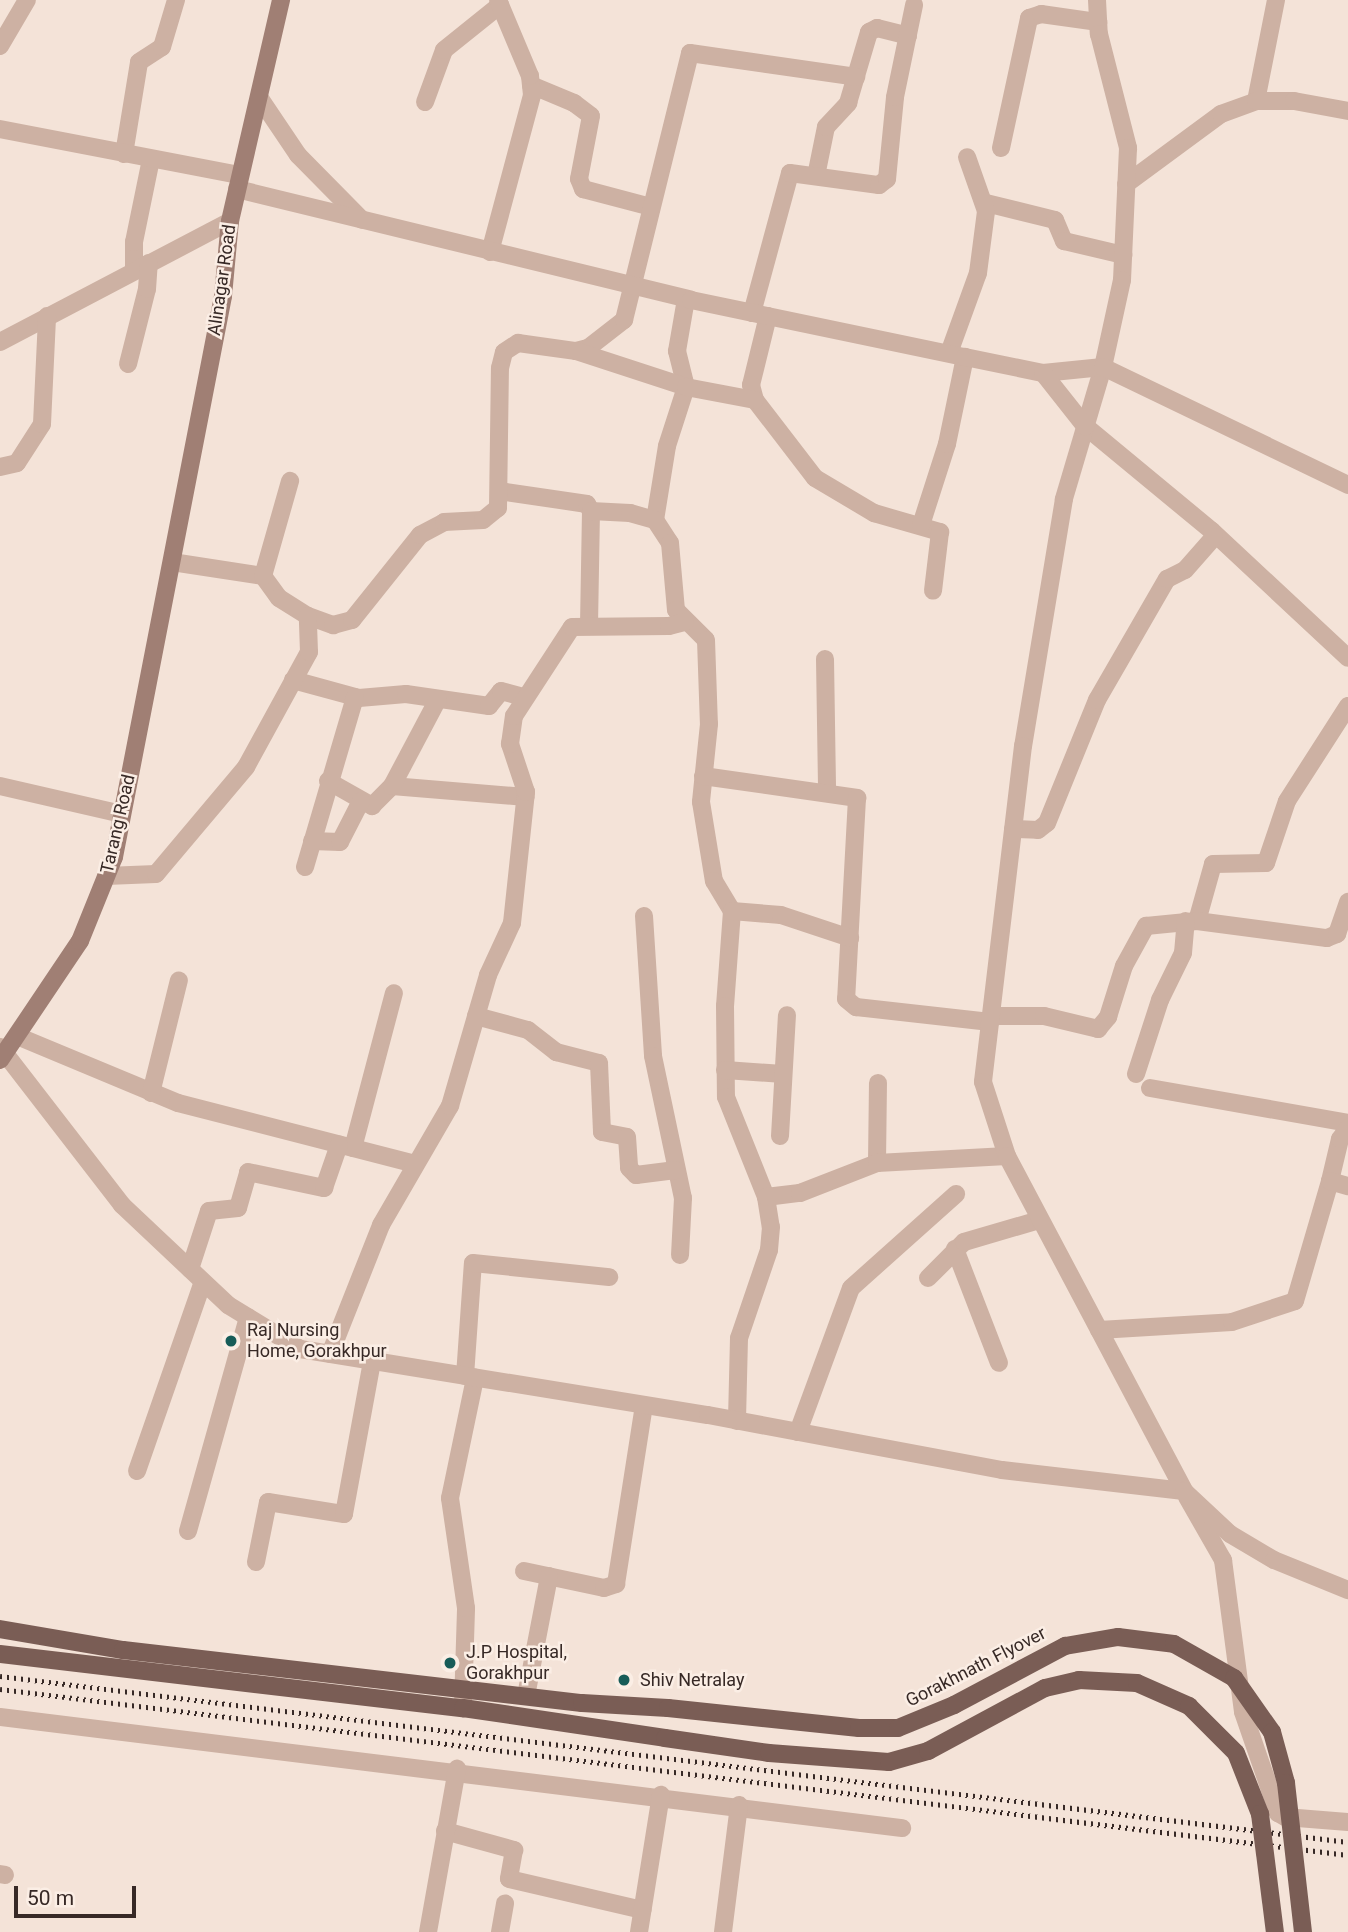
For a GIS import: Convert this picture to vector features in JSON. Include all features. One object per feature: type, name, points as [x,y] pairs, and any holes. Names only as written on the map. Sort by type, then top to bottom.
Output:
[{"type":"main road","name":"Alinagar Road","points":[[172,562],[223,296],[230,221],[281,0]]},
{"type":"main road","name":"Tarang Road","points":[[2,1053],[17,1036],[80,942],[106,876],[122,814],[172,562]]},
{"type":"main road","name":"Gorakhnath Flyover","points":[[0,1629],[123,1650],[526,1696],[859,1728],[898,1728],[954,1705],[1065,1646],[1118,1637],[1174,1644],[1234,1678],[1272,1731],[1286,1783],[1303,1932]]},
{"type":"main road","points":[[0,1654],[463,1708],[769,1754],[889,1762],[928,1751],[1045,1688],[1079,1680],[1137,1684],[1189,1706],[1236,1752],[1260,1814],[1275,1932]]},
{"type":"street","points":[[0,46],[27,0]]},
{"type":"street","points":[[124,154],[139,62],[162,47],[176,0]]},
{"type":"street","points":[[1097,0],[1098,22],[1128,148],[1123,255],[1102,367],[1064,499],[1013,829],[983,1082],[1007,1156],[1039,1220],[1223,1560],[1243,1712],[1278,1813],[1284,1817],[1348,1822]]},
{"type":"street","points":[[1256,101],[1276,0]]},
{"type":"street","points":[[425,102],[444,50],[499,2],[531,85],[529,118],[490,252]]},
{"type":"street","points":[[914,5],[884,183],[790,173],[786,177],[760,314],[751,385],[755,400],[815,478],[874,513],[921,526],[943,537],[933,591]]},
{"type":"street","points":[[1002,148],[1029,18],[1041,14],[1098,22]]},
{"type":"street","points":[[816,176],[828,121],[848,103],[872,28],[908,36]]},
{"type":"street","points":[[576,351],[588,348],[624,320],[690,53],[856,77]]},
{"type":"street","points":[[531,85],[591,116],[579,179],[583,189],[651,207]]},
{"type":"street","points":[[259,97],[298,155],[362,220]]},
{"type":"street","points":[[1126,184],[1221,114],[1256,101],[1294,102],[1348,111]]},
{"type":"street","points":[[0,129],[151,159],[362,220],[686,299],[1043,373],[1102,367],[1348,485]]},
{"type":"street","points":[[921,526],[950,433],[957,355],[978,273],[986,203],[967,157]]},
{"type":"street","points":[[128,364],[147,289],[134,242],[151,159]]},
{"type":"street","points":[[986,203],[1055,220],[1064,241],[1123,255]]},
{"type":"street","points":[[0,342],[230,221]]},
{"type":"street","points":[[655,520],[667,446],[686,387],[677,351],[686,299]]},
{"type":"street","points":[[0,467],[17,463],[42,424],[47,316]]},
{"type":"street","points":[[172,562],[263,576],[279,598],[308,616],[333,625],[352,620],[420,535],[444,522],[483,520],[498,508],[500,368],[504,352],[524,343],[576,351],[686,387],[755,400]]},
{"type":"street","points":[[1043,373],[1086,426],[1348,658]]},
{"type":"street","points":[[263,576],[290,481]]},
{"type":"street","points":[[499,491],[580,502],[591,510],[629,513],[655,520],[670,543],[676,610],[685,622],[695,626],[706,640],[709,724],[702,802],[713,881],[732,911],[725,1070],[729,1108],[766,1197],[771,1227],[769,1250],[739,1338],[737,1421]]},
{"type":"street","points":[[589,624],[591,510]]},
{"type":"street","points":[[1013,829],[1038,830],[1047,823],[1091,712],[1167,579],[1185,569],[1214,537]]},
{"type":"street","points":[[106,876],[131,879],[156,874],[246,767],[309,652],[308,616]]},
{"type":"street","points":[[330,1354],[381,1225],[450,1106],[476,1016],[515,911],[526,797],[510,733],[524,697],[572,627],[589,624],[669,626],[685,622]]},
{"type":"street","points":[[825,659],[827,793]]},
{"type":"street","points":[[293,680],[355,697],[405,694],[489,706],[501,691],[524,697]]},
{"type":"street","points":[[305,867],[328,781],[355,697]]},
{"type":"street","points":[[328,781],[361,801],[376,804],[392,786],[438,699]]},
{"type":"street","points":[[1136,1074],[1160,1000],[1183,953],[1213,864],[1266,863],[1287,801],[1348,706]]},
{"type":"street","points":[[703,776],[852,794],[859,805],[846,999],[850,1005],[990,1019],[1044,1017],[1098,1029],[1108,1017],[1124,966],[1146,926],[1192,921],[1327,938],[1337,934],[1348,902]]},
{"type":"street","points":[[0,786],[122,814]]},
{"type":"street","points":[[392,786],[526,797]]},
{"type":"street","points":[[312,841],[340,842],[361,801]]},
{"type":"street","points":[[732,911],[781,915],[850,937]]},
{"type":"street","points":[[644,916],[653,1056],[682,1198],[680,1255]]},
{"type":"street","points":[[150,1093],[179,980]]},
{"type":"street","points":[[137,1471],[197,1276],[209,1211],[238,1209],[248,1172],[324,1188],[346,1147],[394,993]]},
{"type":"street","points":[[476,1016],[528,1030],[551,1050],[599,1063],[602,1132],[627,1137],[629,1168],[636,1175],[676,1170]]},
{"type":"street","points":[[780,1136],[787,1016]]},
{"type":"street","points":[[17,1036],[150,1093],[415,1164]]},
{"type":"street","points":[[2,1053],[122,1205],[197,1276],[248,1317],[300,1349],[737,1421],[1002,1470],[1184,1491],[1230,1534],[1252,1547],[1348,1590]]},
{"type":"street","points":[[725,1070],[783,1074]]},
{"type":"street","points":[[877,1163],[878,1083]]},
{"type":"street","points":[[1099,1330],[1232,1322],[1295,1301],[1340,1139],[1348,1125],[1150,1088]]},
{"type":"street","points":[[766,1197],[800,1193],[877,1163],[1007,1156]]},
{"type":"street","points":[[1330,1181],[1348,1186]]},
{"type":"street","points":[[798,1432],[850,1288],[956,1195]]},
{"type":"street","points":[[928,1278],[956,1249],[984,1233],[1039,1220]]},
{"type":"street","points":[[956,1249],[999,1363]]},
{"type":"street","points":[[463,1708],[466,1608],[450,1498],[470,1377],[473,1263],[609,1278]]},
{"type":"street","points":[[188,1531],[248,1317]]},
{"type":"street","points":[[256,1562],[268,1502],[340,1516],[347,1510],[372,1361]]},
{"type":"street","points":[[524,1570],[604,1588],[617,1584],[644,1405]]},
{"type":"street","points":[[526,1696],[549,1576]]},
{"type":"street","points":[[0,1717],[457,1769],[902,1828]]},
{"type":"street","points":[[428,1932],[457,1769]]},
{"type":"street","points":[[639,1932],[661,1795]]},
{"type":"street","points":[[723,1932],[739,1805]]},
{"type":"street","points":[[445,1831],[514,1850],[509,1879],[642,1910]]},
{"type":"street","points":[[500,1932],[505,1903]]},
{"type":"railway","points":[[0,1676],[1348,1842]]},
{"type":"railway","points":[[0,1689],[1348,1855]]},
{"type":"place","name":"Raj Nursing Home, Gorakhpur","points":[[231,1341]]},
{"type":"place","name":"J.P Hospital, Gorakhpur","points":[[450,1663]]},
{"type":"place","name":"Shiv Netralay","points":[[624,1680]]}]
